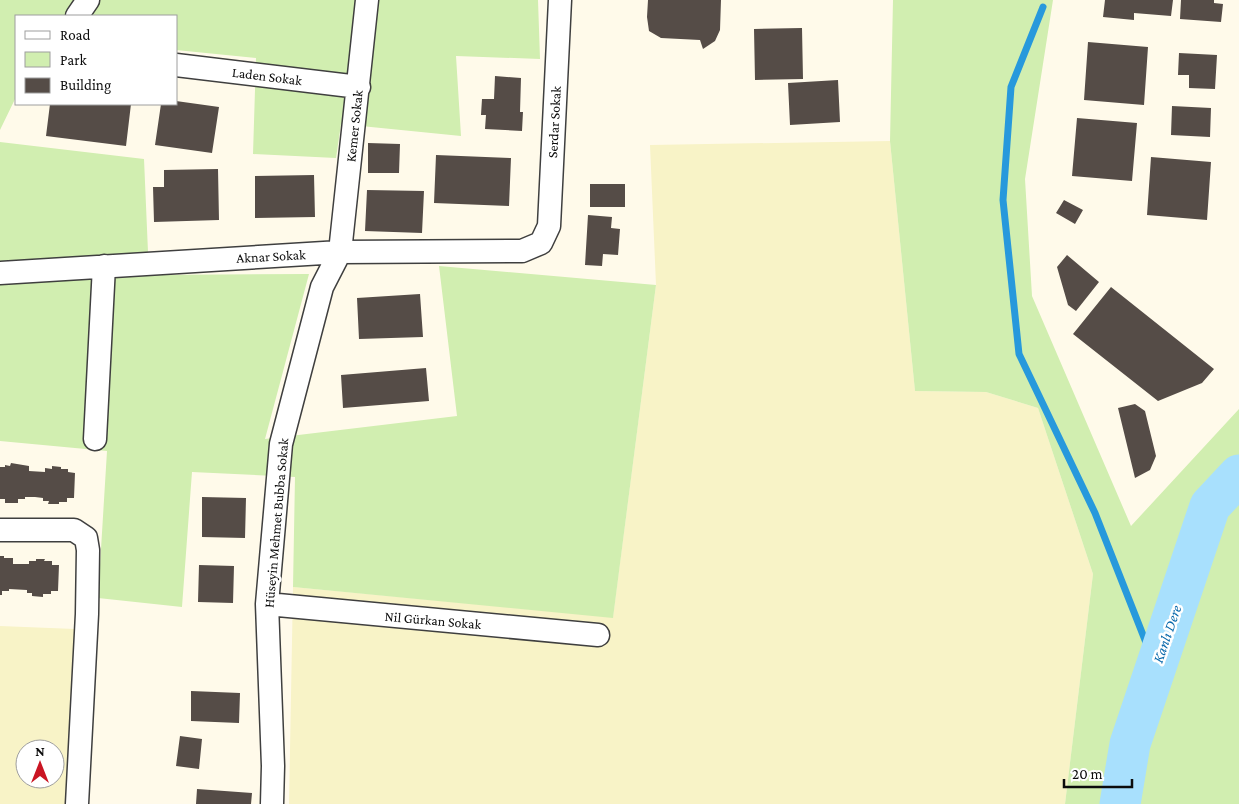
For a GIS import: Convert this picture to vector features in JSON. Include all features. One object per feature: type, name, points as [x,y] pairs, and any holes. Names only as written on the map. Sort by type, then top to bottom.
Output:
[{"type":"street","points":[[78,15],[88,0]]},
{"type":"street","name":"Kemer Sokak","points":[[340,252],[367,0]]},
{"type":"street","name":"Serdar Sokak","points":[[541,243],[549,226],[560,0]]},
{"type":"street","name":"Laden Sokak","points":[[178,65],[358,87]]},
{"type":"street","name":"Aknar Sokak","points":[[0,273],[340,252],[522,251],[541,243]]},
{"type":"street","name":"Hüseyin Mehmet Bubba Sokak","points":[[272,804],[273,766],[267,604],[282,444],[322,287],[340,252]]},
{"type":"street","points":[[95,439],[104,266]]},
{"type":"street","points":[[0,530],[74,530],[86,538],[88,550],[87,614],[77,804]]},
{"type":"street","name":"Nil Gürkan Sokak","points":[[267,604],[598,635]]},
{"type":"shaded area","points":[[890,141],[915,391],[986,392],[1038,408],[1093,574],[1065,804],[289,804],[293,587],[613,617],[656,285],[650,145]]},
{"type":"shaded area","points":[[0,626],[75,629],[68,804],[0,804]]},
{"type":"green space","points":[[0,0],[538,0],[540,59],[456,56],[461,136],[341,124],[336,158],[253,154],[256,58],[178,50],[178,15],[15,15],[15,99],[0,130]]},
{"type":"green space","points":[[893,0],[1053,0],[1025,179],[1032,296],[1131,526],[1239,409],[1239,804],[1065,804],[1093,574],[1038,408],[986,392],[915,391],[890,141]]},
{"type":"green space","points":[[0,142],[144,159],[149,275],[309,274],[265,439],[457,416],[439,266],[656,285],[613,618],[293,587],[295,477],[192,472],[182,607],[98,598],[107,451],[0,441]]},
{"type":"building","points":[[648,0],[721,0],[720,30],[715,41],[703,49],[700,40],[661,38],[649,31],[647,17]]},
{"type":"building","points":[[1105,0],[1173,0],[1171,16],[1134,13],[1134,20],[1103,17]]},
{"type":"building","points":[[1181,0],[1214,0],[1214,3],[1223,4],[1221,22],[1180,19]]},
{"type":"building","points":[[802,28],[803,79],[755,80],[754,29]]},
{"type":"building","points":[[1088,42],[1148,47],[1144,105],[1084,100]]},
{"type":"building","points":[[1179,53],[1217,55],[1215,89],[1189,88],[1189,75],[1178,75]]},
{"type":"building","points":[[495,76],[521,78],[520,112],[523,112],[522,131],[485,129],[486,115],[481,115],[482,99],[494,99]]},
{"type":"building","points":[[838,80],[840,122],[790,125],[788,83]]},
{"type":"building","points":[[178,101],[219,107],[212,153],[155,145],[161,105],[178,105]]},
{"type":"building","points":[[50,105],[131,105],[126,146],[46,136]]},
{"type":"building","points":[[1172,106],[1211,108],[1210,137],[1171,135]]},
{"type":"building","points":[[1077,118],[1137,123],[1132,181],[1072,176]]},
{"type":"building","points":[[368,143],[400,144],[399,173],[368,173]]},
{"type":"building","points":[[436,155],[511,158],[509,206],[434,203]]},
{"type":"building","points":[[1151,157],[1211,162],[1207,220],[1147,215]]},
{"type":"building","points":[[218,169],[219,220],[154,222],[153,187],[164,187],[164,170]]},
{"type":"building","points":[[314,175],[315,217],[255,218],[255,176]]},
{"type":"building","points":[[590,184],[625,184],[625,207],[590,207]]},
{"type":"building","points":[[367,190],[424,191],[422,233],[365,231]]},
{"type":"building","points":[[1064,200],[1083,210],[1075,224],[1056,213]]},
{"type":"building","points":[[588,215],[612,217],[611,228],[620,229],[618,255],[603,254],[602,266],[585,265]]},
{"type":"building","points":[[1067,255],[1099,282],[1076,311],[1068,305],[1057,267]]},
{"type":"building","points":[[1111,287],[1214,369],[1202,383],[1158,401],[1073,334]]},
{"type":"building","points":[[420,294],[423,337],[359,339],[357,298]]},
{"type":"building","points":[[426,368],[429,401],[343,408],[341,375]]},
{"type":"building","points":[[1135,404],[1145,411],[1156,456],[1150,470],[1135,478],[1118,408]]},
{"type":"building","points":[[11,463],[29,466],[29,471],[45,472],[45,468],[52,469],[52,466],[68,469],[68,472],[75,473],[74,498],[67,498],[67,502],[59,502],[59,504],[48,504],[49,501],[43,501],[43,498],[35,497],[18,499],[18,503],[5,503],[5,499],[0,499],[0,467],[10,466]]},
{"type":"building","points":[[202,497],[246,498],[245,538],[202,537]]},
{"type":"building","points":[[0,556],[13,558],[13,564],[29,564],[29,561],[45,559],[44,561],[52,561],[52,565],[59,565],[58,591],[51,591],[51,594],[43,594],[43,597],[32,596],[32,593],[27,593],[27,590],[9,589],[9,591],[2,591],[2,595],[0,595]]},
{"type":"building","points":[[199,565],[234,566],[233,603],[198,602]]},
{"type":"building","points":[[191,691],[240,693],[239,723],[191,721]]},
{"type":"building","points":[[180,736],[202,739],[199,769],[176,766]]},
{"type":"building","points":[[197,789],[252,793],[251,804],[196,804]]},
{"type":"waterway","points":[[1043,7],[1011,87],[1003,200],[1019,354],[1095,513],[1156,668]]},
{"type":"waterway","name":"Kanlı Dere","points":[[1120,804],[1130,744],[1210,506],[1239,475]]}]
